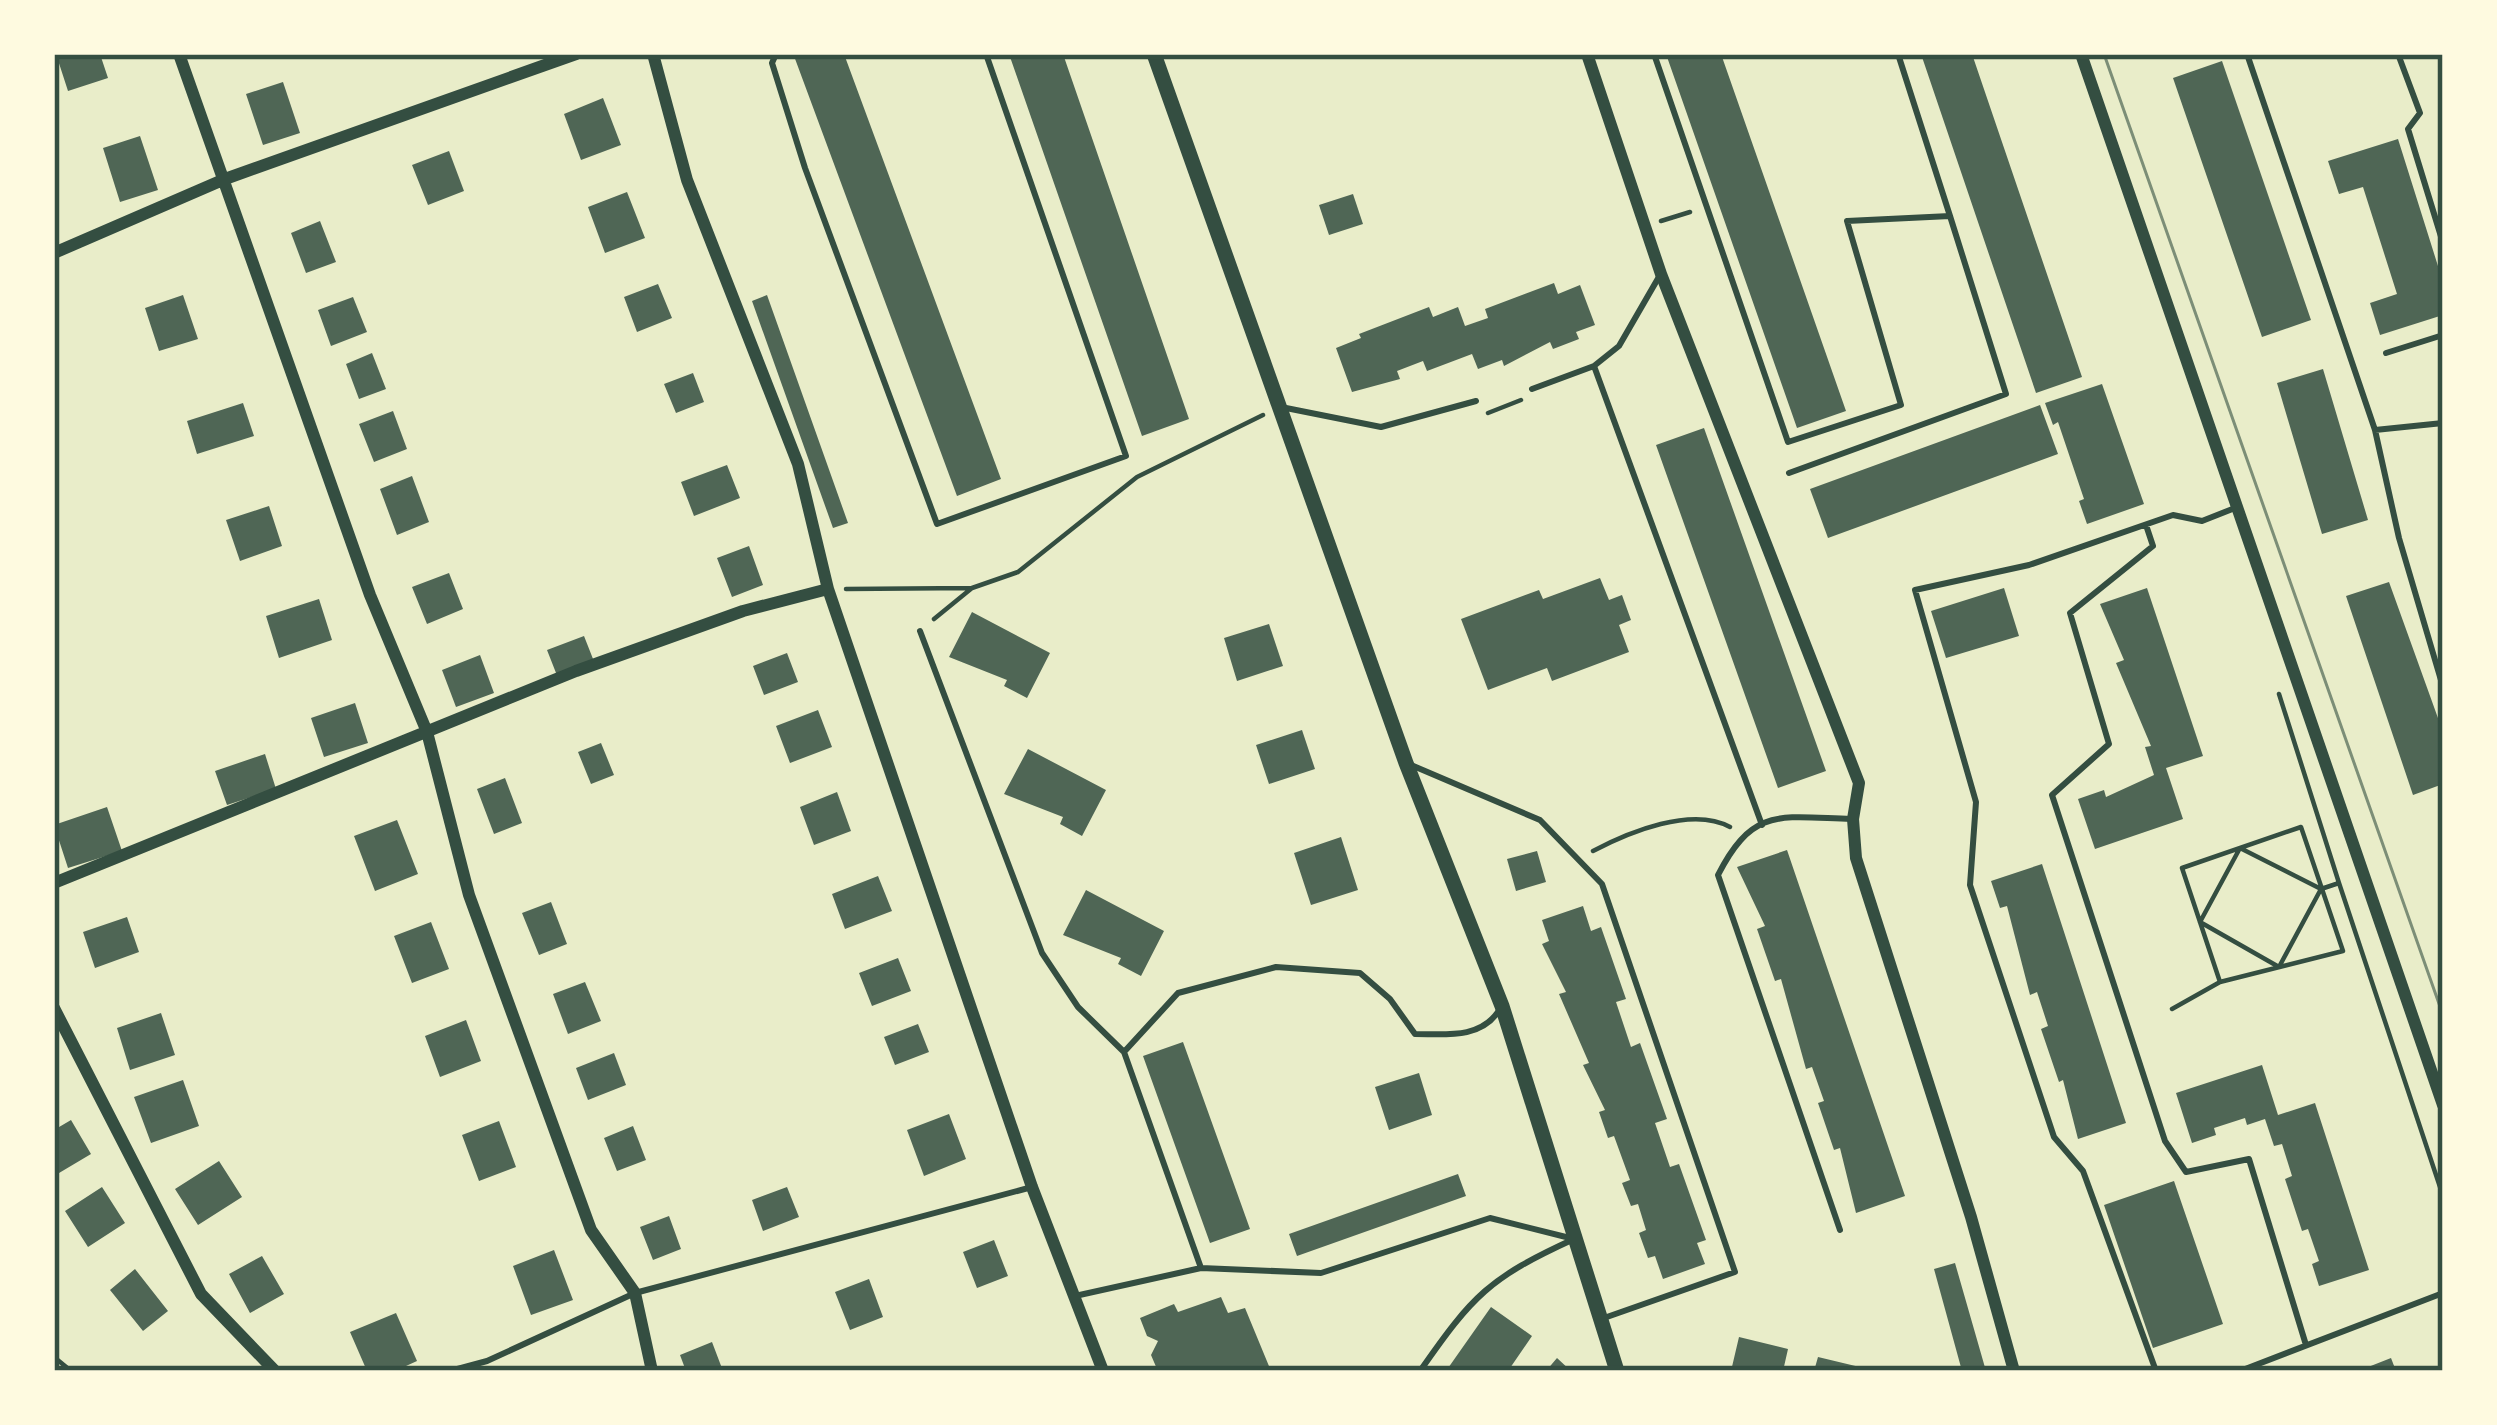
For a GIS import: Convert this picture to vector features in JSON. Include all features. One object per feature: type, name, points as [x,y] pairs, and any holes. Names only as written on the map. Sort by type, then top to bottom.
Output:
[{"type":"street","points":[[179,54],[370,595],[427,732],[469,895],[591,1230],[635,1293],[652,1371]]},
{"type":"street","points":[[54,253],[225,179],[576,54]]},
{"type":"street","points":[[653,54],[687,180],[798,464],[828,589],[1032,1186],[1103,1371]]},
{"type":"street","points":[[1154,54],[1406,763],[1502,1006],[1617,1371]]},
{"type":"street","points":[[1587,54],[1660,274],[1859,783],[1853,819],[1856,857],[1971,1217],[2014,1371]]},
{"type":"street","points":[[2081,54],[2443,1105]]},
{"type":"street","points":[[54,883],[742,611],[828,589]]},
{"type":"street","points":[[54,1008],[201,1294],[275,1371]]},
{"type":"lane","points":[[776,54],[772,63],[805,168],[937,524],[1126,456],[986,54]]},
{"type":"lane","points":[[1654,54],[1789,442],[1901,405],[1847,221],[1950,216]]},
{"type":"lane","points":[[1790,473],[2006,394],[1898,54]]},
{"type":"lane","points":[[2247,54],[2375,430],[2399,538],[2443,687]]},
{"type":"lane","points":[[2398,54],[2420,113],[2408,129],[2443,243]]},
{"type":"lane","points":[[1532,389],[1594,366],[1619,346],[1660,274]]},
{"type":"lane","points":[[2386,353],[2443,335]]},
{"type":"lane","points":[[1594,366],[1762,825]]},
{"type":"lane","points":[[1278,407],[1381,427],[1476,401]]},
{"type":"lane","points":[[2375,430],[2443,423]]},
{"type":"lane","points":[[2156,1371],[2083,1171],[2054,1137],[1970,885],[1976,802],[1915,590],[2030,566],[2173,515],[2202,521],[2240,506]]},
{"type":"lane","points":[[2146,525],[2153,546],[2070,613],[2109,744],[2052,795],[2165,1141],[2186,1172],[2249,1159],[2306,1346]]},
{"type":"lane","points":[[920,631],[1042,953],[1078,1007],[1124,1052],[1201,1268]]},
{"type":"lane","points":[[1406,763],[1540,820],[1602,884],[1736,1271],[1600,1319]]},
{"type":"lane","points":[[1840,1231],[1718,875],[1743,833],[1762,825],[1792,817],[1853,819]]},
{"type":"lane","points":[[1124,1052],[1178,993],[1276,967],[1360,973],[1390,999],[1415,1034],[1466,1033],[1489,1025],[1502,1006]]},
{"type":"lane","points":[[450,1371],[488,1360],[635,1293],[1032,1186]]},
{"type":"lane","points":[[1075,1296],[1201,1268],[1321,1273],[1490,1218],[1574,1239]]},
{"type":"lane","points":[[1420,1371],[1475,1294],[1520,1264],[1574,1239]]},
{"type":"lane","points":[[2240,1371],[2443,1293]]},
{"type":"path","points":[[1645,227],[1707,206]]},
{"type":"path","points":[[1479,416],[1516,405]]},
{"type":"path","points":[[828,589],[972,587],[1018,572],[1137,477],[1278,407]]},
{"type":"path","points":[[920,631],[972,587]]},
{"type":"path","points":[[1577,859],[1622,836],[1700,818],[1743,833]]},
{"type":"path","points":[[2172,1009],[2220,982],[2343,952],[2301,827],[2182,868],[2220,982]]},
{"type":"path","points":[[2240,848],[2321,889],[2339,884],[2443,1196]]},
{"type":"path","points":[[2200,922],[2240,848]]},
{"type":"path","points":[[2279,968],[2321,889]]},
{"type":"path","points":[[2200,922],[2279,968]]},
{"type":"path","points":[[54,1357],[71,1371]]},
{"type":"building","points":[[56,54],[100,54],[108,78],[68,91]]},
{"type":"building","points":[[844,54],[1001,479],[957,496],[794,56]]},
{"type":"building","points":[[1009,54],[1063,54],[1189,419],[1142,436]]},
{"type":"building","points":[[1666,54],[1721,54],[1846,411],[1797,428]]},
{"type":"building","points":[[1921,54],[1972,54],[2082,377],[2036,393]]},
{"type":"building","points":[[2222,61],[2311,320],[2262,337],[2173,78]]},
{"type":"building","points":[[283,82],[300,133],[263,145],[246,94]]},
{"type":"building","points":[[603,98],[621,145],[581,160],[564,114]]},
{"type":"building","points":[[140,136],[158,190],[120,202],[103,148]]},
{"type":"building","points":[[2398,139],[2443,282],[2443,315],[2380,335],[2370,303],[2397,294],[2363,187],[2339,194],[2328,161]]},
{"type":"building","points":[[449,151],[464,191],[428,205],[412,165]]},
{"type":"building","points":[[627,192],[645,238],[605,253],[588,207]]},
{"type":"building","points":[[1353,194],[1363,224],[1329,235],[1319,205]]},
{"type":"building","points":[[320,221],[336,262],[306,273],[291,233]]},
{"type":"building","points":[[1554,283],[1558,294],[1580,285],[1595,325],[1576,332],[1579,339],[1553,349],[1550,342],[1504,366],[1502,360],[1478,369],[1472,354],[1427,371],[1423,361],[1397,371],[1400,379],[1352,392],[1336,348],[1361,338],[1359,334],[1429,307],[1433,317],[1458,307],[1465,326],[1488,318],[1485,309]]},
{"type":"building","points":[[658,284],[672,318],[637,332],[624,297]]},
{"type":"building","points":[[183,295],[198,339],[159,351],[145,308]]},
{"type":"building","points":[[767,295],[848,523],[833,528],[752,301]]},
{"type":"building","points":[[353,297],[367,332],[331,346],[318,310]]},
{"type":"building","points":[[372,353],[386,389],[359,399],[346,364]]},
{"type":"building","points":[[2323,369],[2368,520],[2322,534],[2277,383]]},
{"type":"building","points":[[693,373],[704,402],[676,413],[664,384]]},
{"type":"building","points":[[2102,384],[2144,504],[2087,524],[2079,501],[2084,499],[2058,422],[2053,425],[2045,403]]},
{"type":"building","points":[[243,403],[254,436],[197,454],[187,421]]},
{"type":"building","points":[[2040,405],[2058,454],[1828,538],[1810,489]]},
{"type":"building","points":[[393,411],[407,449],[374,462],[359,424]]},
{"type":"building","points":[[1704,428],[1826,771],[1778,788],[1656,445]]},
{"type":"building","points":[[727,465],[740,498],[694,516],[681,482]]},
{"type":"building","points":[[412,476],[429,522],[397,535],[380,489]]},
{"type":"building","points":[[269,506],[282,546],[240,561],[226,520]]},
{"type":"building","points":[[749,546],[763,585],[732,597],[717,558]]},
{"type":"building","points":[[449,573],[463,609],[427,624],[412,587]]},
{"type":"building","points":[[1600,578],[1609,600],[1622,595],[1631,620],[1619,625],[1629,652],[1552,681],[1547,668],[1488,690],[1461,619],[1539,590],[1543,599]]},
{"type":"building","points":[[2389,582],[2443,732],[2443,784],[2413,795],[2346,596]]},
{"type":"building","points":[[2004,588],[2019,636],[1946,658],[1931,611]]},
{"type":"building","points":[[2147,588],[2203,756],[2166,768],[2183,819],[2095,849],[2078,799],[2104,790],[2106,797],[2154,775],[2145,747],[2151,746],[2116,663],[2124,660],[2100,604]]},
{"type":"building","points":[[319,599],[332,640],[279,658],[266,616]]},
{"type":"building","points":[[972,612],[1050,653],[1027,698],[1004,686],[1007,680],[949,657]]},
{"type":"building","points":[[1269,624],[1283,666],[1237,681],[1224,638]]},
{"type":"building","points":[[584,636],[595,664],[558,678],[547,650]]},
{"type":"building","points":[[787,653],[798,682],[764,695],[753,666]]},
{"type":"building","points":[[480,655],[494,693],[456,707],[442,670]]},
{"type":"building","points":[[355,703],[368,743],[324,757],[311,718]]},
{"type":"building","points":[[818,710],[832,747],[790,763],[776,726]]},
{"type":"building","points":[[1302,730],[1315,769],[1269,784],[1256,745]]},
{"type":"building","points":[[601,743],[614,775],[591,784],[578,752]]},
{"type":"building","points":[[1028,749],[1106,790],[1082,836],[1060,824],[1063,817],[1004,794]]},
{"type":"building","points":[[265,754],[276,789],[227,805],[215,771]]},
{"type":"building","points":[[505,778],[522,823],[494,834],[477,789]]},
{"type":"building","points":[[837,792],[851,831],[814,845],[800,807]]},
{"type":"building","points":[[107,807],[122,851],[68,868],[54,825]]},
{"type":"building","points":[[397,820],[418,874],[375,891],[354,836]]},
{"type":"building","points":[[1341,837],[1358,890],[1311,905],[1294,853]]},
{"type":"building","points":[[1787,850],[1905,1196],[1856,1213],[1840,1148],[1834,1150],[1818,1103],[1824,1101],[1812,1067],[1806,1069],[1781,979],[1775,981],[1757,929],[1765,926],[1737,867]]},
{"type":"building","points":[[1537,851],[1546,882],[1516,891],[1507,859]]},
{"type":"building","points":[[2042,864],[2126,1123],[2078,1139],[2063,1080],[2059,1082],[2041,1029],[2048,1026],[2037,992],[2030,995],[2007,906],[2000,908],[1991,881]]},
{"type":"building","points":[[878,876],[892,911],[845,929],[832,894]]},
{"type":"building","points":[[1086,890],[1164,931],[1141,976],[1118,964],[1121,958],[1063,935]]},
{"type":"building","points":[[551,902],[567,944],[539,955],[522,913]]},
{"type":"building","points":[[1583,906],[1591,931],[1601,927],[1626,999],[1616,1002],[1631,1047],[1640,1043],[1667,1119],[1655,1123],[1670,1167],[1679,1164],[1706,1240],[1697,1243],[1705,1264],[1663,1279],[1655,1256],[1648,1258],[1639,1233],[1646,1230],[1638,1204],[1631,1206],[1622,1183],[1630,1180],[1614,1136],[1608,1138],[1599,1112],[1605,1110],[1583,1065],[1589,1063],[1559,994],[1566,992],[1542,944],[1549,941],[1542,920]]},
{"type":"building","points":[[127,917],[139,952],[95,968],[83,932]]},
{"type":"building","points":[[431,922],[449,969],[412,983],[394,936]]},
{"type":"building","points":[[898,958],[911,991],[872,1006],[859,973]]},
{"type":"building","points":[[585,982],[601,1021],[568,1034],[553,994]]},
{"type":"building","points":[[161,1013],[175,1055],[130,1070],[117,1028]]},
{"type":"building","points":[[466,1020],[481,1061],[440,1077],[425,1036]]},
{"type":"building","points":[[918,1024],[929,1052],[895,1065],[884,1037]]},
{"type":"building","points":[[1183,1042],[1250,1229],[1210,1243],[1143,1056]]},
{"type":"building","points":[[614,1053],[626,1085],[588,1100],[576,1068]]},
{"type":"building","points":[[2262,1065],[2278,1115],[2315,1103],[2369,1270],[2319,1286],[2312,1264],[2319,1261],[2308,1229],[2302,1231],[2285,1179],[2292,1176],[2282,1144],[2274,1146],[2265,1119],[2247,1125],[2245,1118],[2214,1128],[2216,1135],[2192,1143],[2176,1093]]},
{"type":"building","points":[[1419,1073],[1432,1115],[1389,1130],[1375,1087]]},
{"type":"building","points":[[183,1080],[199,1126],[151,1143],[134,1097]]},
{"type":"building","points":[[949,1114],[966,1159],[924,1176],[907,1130]]},
{"type":"building","points":[[71,1120],[91,1154],[54,1176],[54,1130]]},
{"type":"building","points":[[499,1121],[516,1167],[479,1181],[462,1135]]},
{"type":"building","points":[[633,1126],[646,1160],[617,1171],[604,1138]]},
{"type":"building","points":[[219,1161],[242,1197],[198,1225],[175,1189]]},
{"type":"building","points":[[1458,1174],[1466,1196],[1297,1256],[1289,1234]]},
{"type":"building","points":[[2174,1181],[2223,1324],[2153,1348],[2104,1205]]},
{"type":"building","points":[[102,1187],[125,1223],[88,1247],[65,1211]]},
{"type":"building","points":[[787,1187],[799,1217],[763,1231],[752,1200]]},
{"type":"building","points":[[669,1216],[681,1249],[653,1260],[640,1227]]},
{"type":"building","points":[[994,1240],[1008,1276],[977,1288],[963,1252]]},
{"type":"building","points":[[554,1250],[573,1300],[531,1315],[513,1266]]},
{"type":"building","points":[[262,1256],[284,1294],[250,1313],[229,1274]]},
{"type":"building","points":[[1955,1263],[1986,1371],[1962,1371],[1934,1269]]},
{"type":"building","points":[[135,1269],[168,1311],[143,1331],[110,1290]]},
{"type":"building","points":[[869,1279],[883,1317],[850,1330],[835,1292]]},
{"type":"building","points":[[1221,1297],[1228,1313],[1245,1308],[1271,1371],[1157,1369],[1151,1355],[1158,1341],[1147,1336],[1140,1318],[1174,1304],[1178,1312]]},
{"type":"building","points":[[1491,1307],[1532,1336],[1508,1371],[1446,1371]]},
{"type":"building","points":[[396,1313],[417,1361],[395,1371],[367,1371],[350,1332]]},
{"type":"building","points":[[1739,1337],[1788,1349],[1783,1371],[1731,1371]]},
{"type":"building","points":[[712,1342],[723,1371],[686,1371],[680,1355]]},
{"type":"building","points":[[1818,1357],[1868,1369],[1868,1371],[1814,1371]]},
{"type":"building","points":[[1557,1358],[1571,1371],[1546,1371]]},
{"type":"building","points":[[2391,1358],[2396,1371],[2358,1371]]},
{"type":"tram line","points":[[2104,54],[2443,1015]]}]
